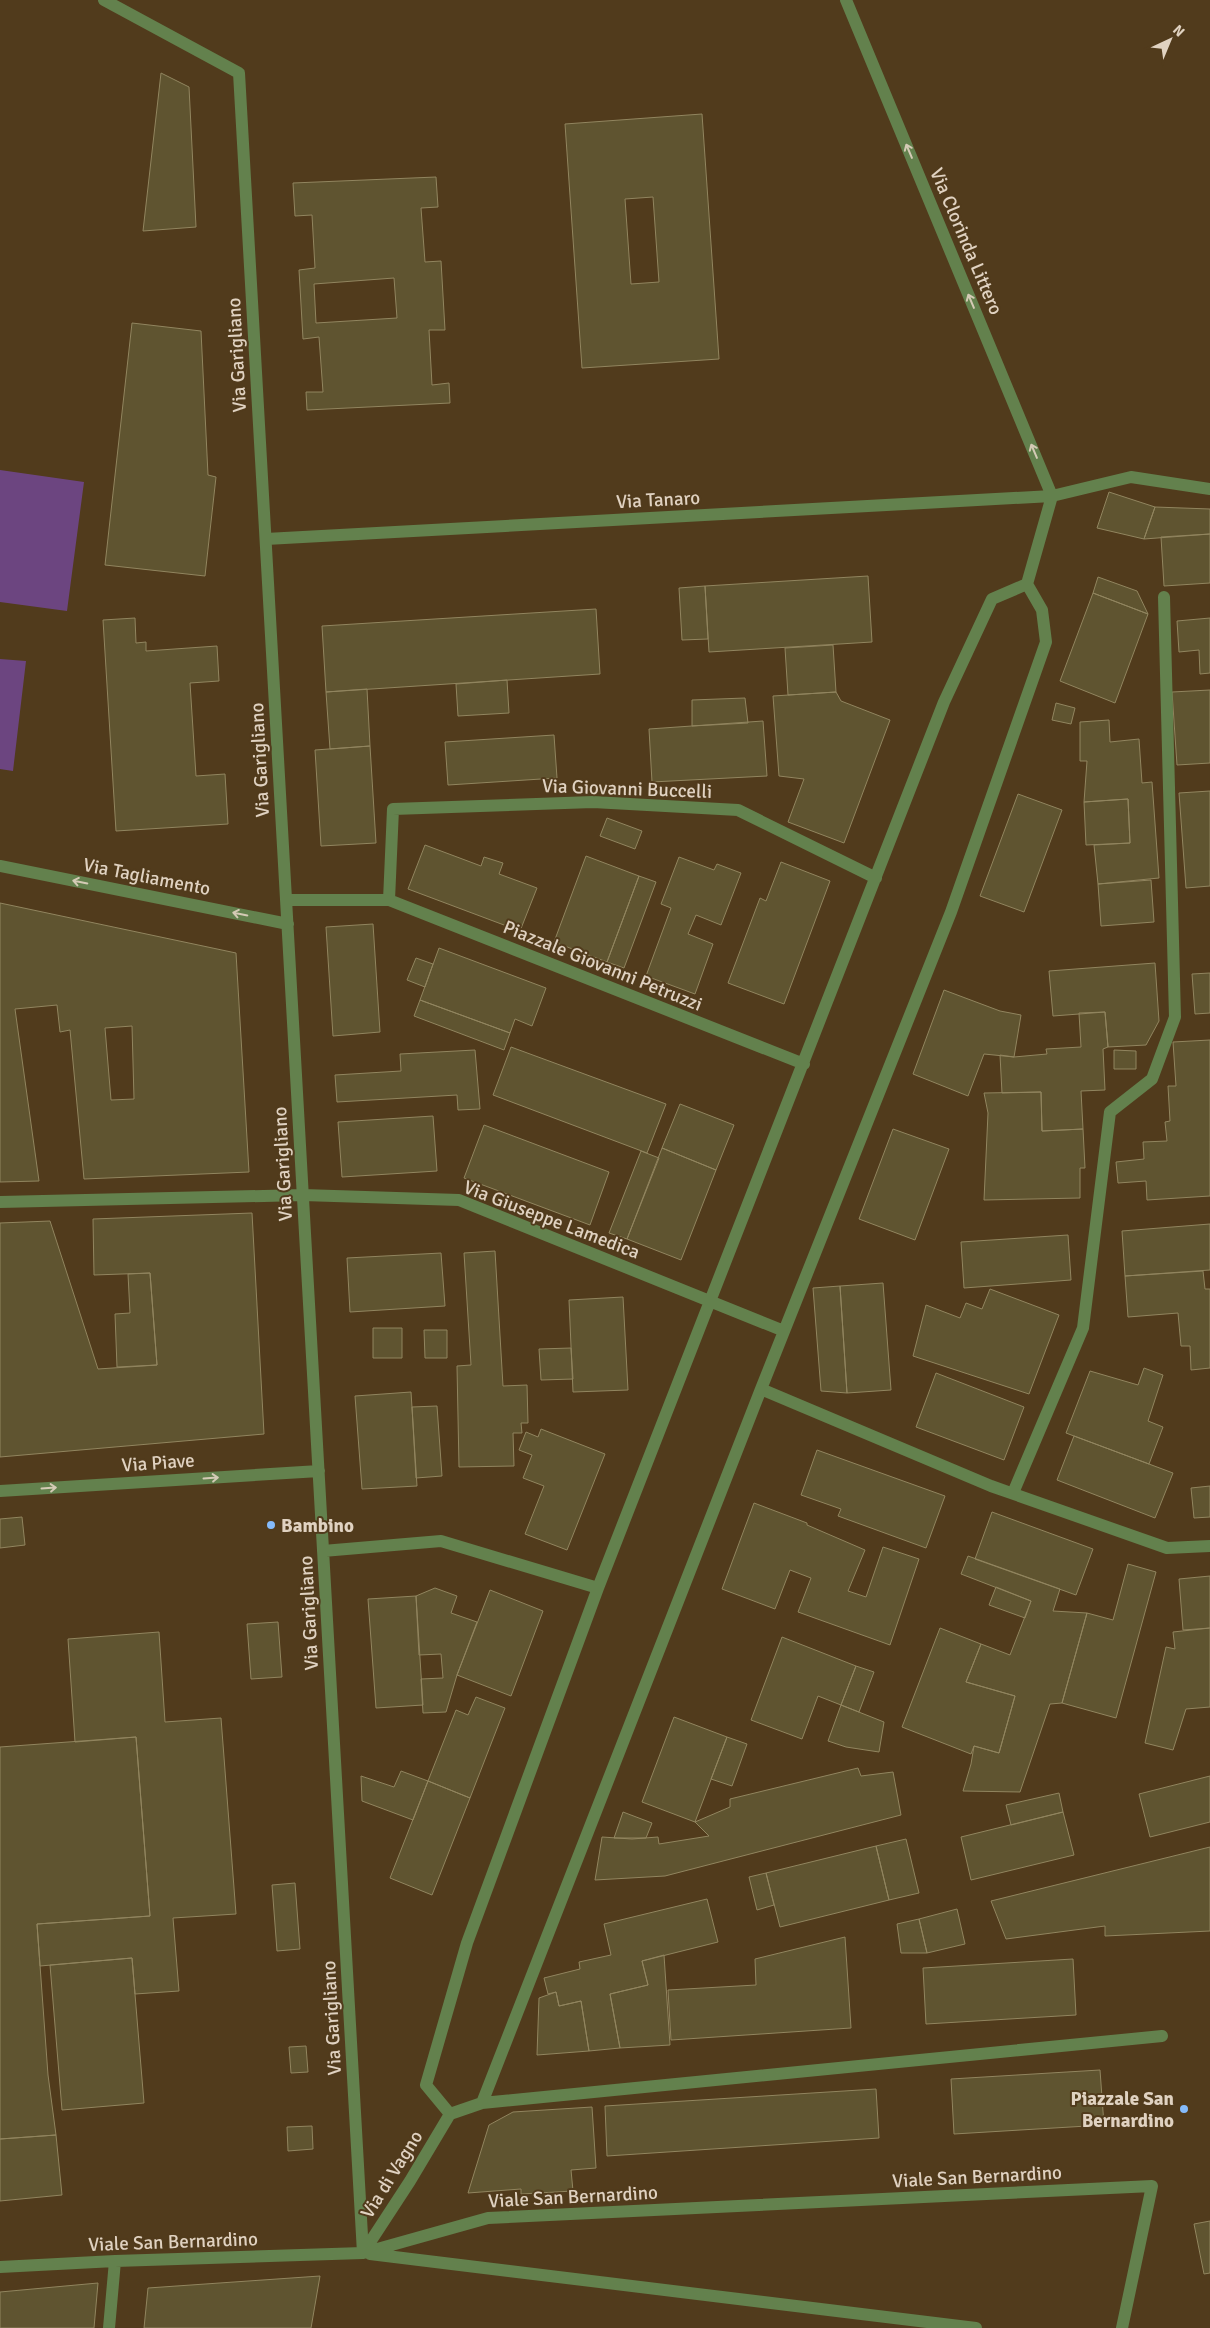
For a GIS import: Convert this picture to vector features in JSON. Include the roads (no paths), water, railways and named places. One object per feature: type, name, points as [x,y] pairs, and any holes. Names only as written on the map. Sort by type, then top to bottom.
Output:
[{"type":"street","name":"Via Garigliano","points":[[104,0],[239,73],[286,900],[309,1195],[323,1551],[362,2253]]},
{"type":"street","name":"Via Clorinda Littero","points":[[846,0],[1052,496]]},
{"type":"street","name":"Via Tanaro","points":[[266,539],[1052,496],[1131,477],[1210,489]]},
{"type":"street","points":[[482,2103],[784,1330],[951,912],[1046,642],[1042,610],[1027,584],[1052,496]]},
{"type":"street","points":[[1027,584],[992,599],[944,702],[598,1588],[468,1943],[426,2085],[450,2114],[482,2103],[1162,2036]]},
{"type":"street","points":[[1013,1494],[1083,1328],[1110,1112],[1152,1079],[1175,1017],[1164,596]]},
{"type":"street","name":"Via Giovanni Buccelli","points":[[390,900],[393,809],[593,802],[738,810],[876,878]]},
{"type":"street","name":"Via Tagliamento","points":[[0,866],[288,924]]},
{"type":"street","points":[[286,900],[390,900]]},
{"type":"street","name":"Piazzale Giovanni Petruzzi","points":[[390,900],[804,1064]]},
{"type":"street","name":"Via Giuseppe Lamedica","points":[[0,1202],[309,1195],[459,1200],[784,1330]]},
{"type":"street","points":[[761,1389],[1013,1494],[1167,1548],[1210,1546]]},
{"type":"street","name":"Via Piave","points":[[0,1491],[319,1471]]},
{"type":"street","points":[[323,1551],[441,1541],[598,1588]]},
{"type":"street","name":"Via di Vagno","points":[[362,2253],[410,2181],[450,2114]]},
{"type":"street","name":"Viale San Bernardino","points":[[0,2267],[115,2261],[362,2253],[488,2218],[1152,2186],[1122,2328]]},
{"type":"street","points":[[362,2253],[976,2328]]},
{"type":"street","points":[[109,2328],[115,2261]]},
{"type":"place","name":"Bambino","points":[[271,1525]]},
{"type":"place","name":"Piazzale San Bernardino","points":[[1184,2109]]}]
